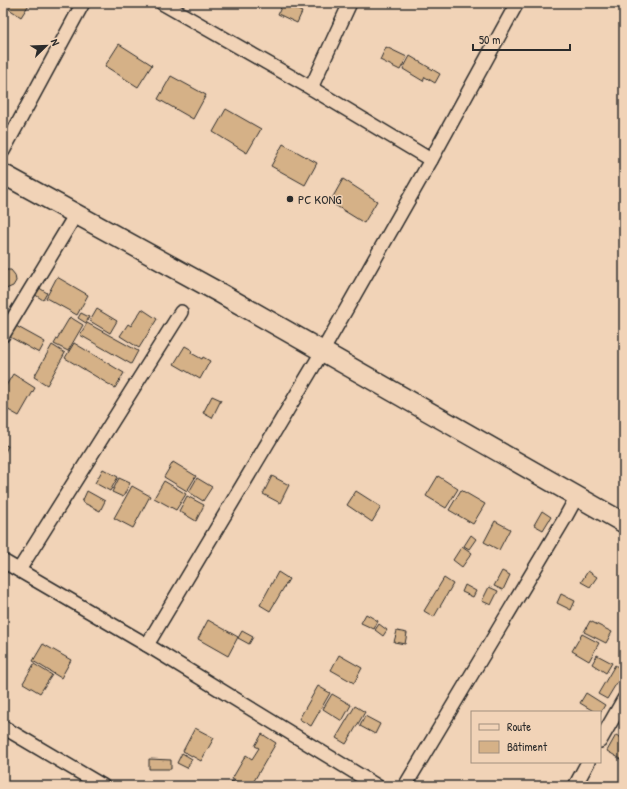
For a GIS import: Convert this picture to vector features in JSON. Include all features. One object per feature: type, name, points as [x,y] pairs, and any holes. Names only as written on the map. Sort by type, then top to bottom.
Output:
[{"type":"main road","points":[[3,174],[624,523]]},
{"type":"street","points":[[3,151],[83,3]]},
{"type":"street","points":[[162,3],[312,88],[431,160]]},
{"type":"street","points":[[312,88],[350,3]]},
{"type":"street","points":[[147,645],[322,352],[431,160],[517,3]]},
{"type":"street","points":[[3,336],[76,214]]},
{"type":"street","points":[[19,570],[181,312]]},
{"type":"street","points":[[405,786],[577,496]]},
{"type":"street","points":[[3,561],[147,645],[377,786]]},
{"type":"street","points":[[601,739],[624,699]]},
{"type":"street","points":[[3,727],[103,786]]},
{"type":"street","points":[[575,786],[587,763]]},
{"type":"building","points":[[3,3],[30,3],[21,17],[3,5]]},
{"type":"building","points":[[283,3],[302,12],[297,23],[278,14]]},
{"type":"building","points":[[119,44],[152,65],[138,87],[105,66]]},
{"type":"building","points":[[386,47],[407,57],[400,70],[380,60]]},
{"type":"building","points":[[410,56],[440,74],[435,83],[425,77],[423,81],[403,69]]},
{"type":"building","points":[[171,76],[206,95],[193,119],[158,99]]},
{"type":"building","points":[[226,109],[261,129],[247,153],[213,132]]},
{"type":"building","points":[[283,144],[317,163],[305,185],[271,166]]},
{"type":"building","points":[[343,179],[377,201],[364,223],[330,202]]},
{"type":"building","points":[[11,270],[15,275],[16,281],[13,286],[6,289],[3,287],[3,271]]},
{"type":"building","points":[[57,277],[88,295],[77,315],[46,298]]},
{"type":"building","points":[[38,287],[47,293],[43,300],[34,294]]},
{"type":"building","points":[[97,309],[117,321],[110,333],[90,321]]},
{"type":"building","points":[[142,309],[157,319],[139,348],[120,336],[128,324],[131,326]]},
{"type":"building","points":[[81,313],[89,317],[86,323],[78,318]]},
{"type":"building","points":[[70,317],[83,325],[68,351],[54,344]]},
{"type":"building","points":[[87,323],[138,351],[131,364],[80,335]]},
{"type":"building","points":[[16,326],[45,342],[39,353],[10,337]]},
{"type":"building","points":[[74,343],[124,373],[115,388],[65,358]]},
{"type":"building","points":[[52,345],[65,353],[47,385],[34,377]]},
{"type":"building","points":[[185,346],[192,350],[191,353],[202,359],[203,357],[210,361],[200,379],[174,364]]},
{"type":"building","points":[[13,374],[35,388],[19,416],[3,407],[3,389]]},
{"type":"building","points":[[212,396],[221,400],[212,418],[203,413]]},
{"type":"building","points":[[3,444],[8,446],[3,456]]},
{"type":"building","points":[[173,462],[196,476],[187,491],[164,477]]},
{"type":"building","points":[[103,469],[118,477],[110,491],[95,483]]},
{"type":"building","points":[[272,476],[289,485],[280,503],[263,494]]},
{"type":"building","points":[[438,476],[458,489],[446,508],[426,496]]},
{"type":"building","points":[[119,478],[130,483],[123,497],[112,492]]},
{"type":"building","points":[[197,478],[212,487],[203,501],[189,492]]},
{"type":"building","points":[[164,481],[186,494],[176,510],[154,498]]},
{"type":"building","points":[[132,486],[150,496],[133,528],[114,518]]},
{"type":"building","points":[[461,490],[485,504],[473,524],[449,510]]},
{"type":"building","points":[[87,491],[105,501],[100,511],[82,502]]},
{"type":"building","points":[[356,491],[381,507],[372,522],[347,505]]},
{"type":"building","points":[[187,496],[204,505],[196,521],[179,511]]},
{"type":"building","points":[[542,511],[551,517],[543,530],[534,525]]},
{"type":"building","points":[[495,521],[510,529],[499,550],[484,542]]},
{"type":"building","points":[[471,535],[476,539],[469,549],[464,546]]},
{"type":"building","points":[[462,546],[472,553],[462,567],[453,560]]},
{"type":"building","points":[[502,571],[510,575],[503,590],[494,586]]},
{"type":"building","points":[[588,571],[597,577],[590,587],[581,582]]},
{"type":"building","points":[[278,572],[289,579],[270,611],[260,605]]},
{"type":"building","points":[[444,578],[453,584],[434,617],[424,611]]},
{"type":"building","points":[[465,585],[476,591],[473,597],[462,592]]},
{"type":"building","points":[[489,587],[498,591],[491,605],[482,601]]},
{"type":"building","points":[[561,594],[575,601],[571,610],[557,603]]},
{"type":"building","points":[[366,614],[378,621],[374,629],[361,623]]},
{"type":"building","points":[[208,620],[238,637],[228,656],[198,639]]},
{"type":"building","points":[[590,621],[612,632],[606,643],[584,632]]},
{"type":"building","points":[[379,624],[387,630],[383,636],[375,630]]},
{"type":"building","points":[[242,631],[253,637],[249,644],[238,638]]},
{"type":"building","points":[[397,631],[407,633],[405,644],[394,642]]},
{"type":"building","points":[[582,634],[599,643],[589,661],[572,651]]},
{"type":"building","points":[[43,644],[71,660],[61,678],[33,661]]},
{"type":"building","points":[[339,655],[362,668],[354,683],[331,670]]},
{"type":"building","points":[[597,655],[612,663],[606,673],[592,664]]},
{"type":"building","points":[[34,664],[52,675],[40,693],[23,683]]},
{"type":"building","points":[[615,665],[624,671],[607,699],[598,694]]},
{"type":"building","points":[[318,686],[330,693],[311,726],[299,719]]},
{"type":"building","points":[[586,693],[605,705],[601,711],[593,711],[580,703]]},
{"type":"building","points":[[332,694],[351,705],[342,721],[323,709]]},
{"type":"building","points":[[355,706],[365,712],[346,744],[336,738]]},
{"type":"building","points":[[365,716],[380,724],[375,734],[360,726]]},
{"type":"building","points":[[195,728],[214,738],[201,761],[183,751]]},
{"type":"building","points":[[262,734],[276,743],[251,786],[245,786],[232,779],[246,755],[252,759],[259,748],[255,746]]},
{"type":"building","points":[[616,735],[624,739],[624,761],[607,751]]},
{"type":"building","points":[[182,753],[192,759],[187,768],[177,763]]},
{"type":"building","points":[[149,759],[171,760],[171,769],[149,769]]},
{"type":"building","points":[[232,781],[240,786],[229,786]]},
{"type":"place","name":"PC KONG","points":[[290,199]]}]
